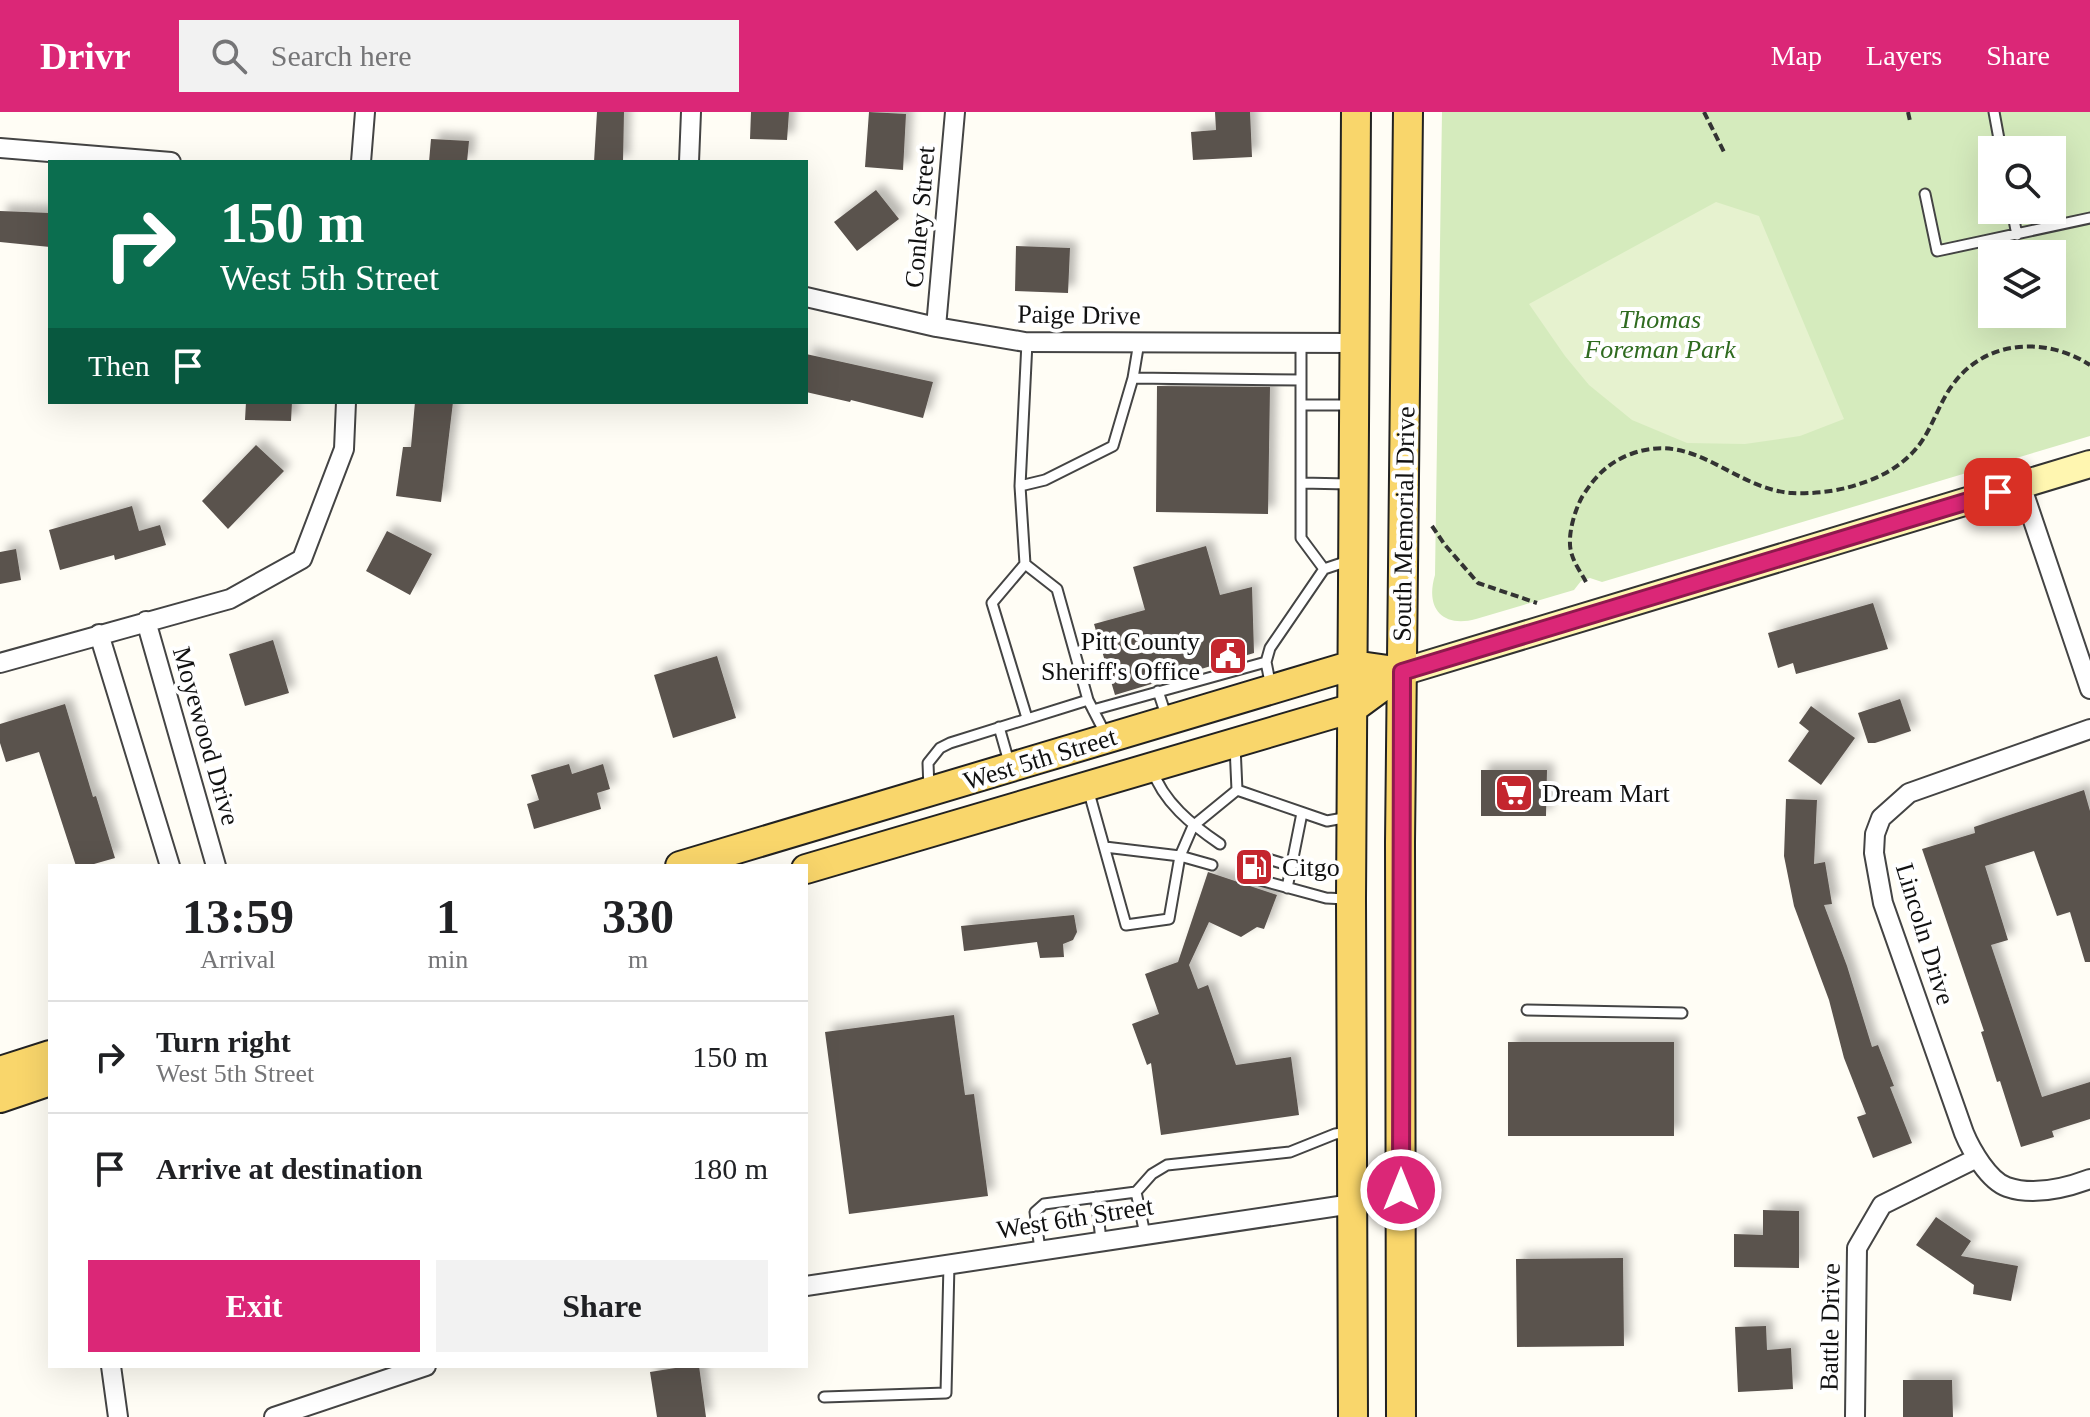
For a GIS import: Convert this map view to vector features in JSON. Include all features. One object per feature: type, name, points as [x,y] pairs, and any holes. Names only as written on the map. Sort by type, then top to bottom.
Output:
[{"type":"main road","name":"South Memorial Drive","points":[[1353,1417],[1351,899],[1356,112]]},
{"type":"main road","name":"South Memorial Drive","points":[[1401,1417],[1402,672],[1408,112]]},
{"type":"main road","name":"West 5th Street","points":[[808,868],[1353,708],[1402,672],[2090,464]]},
{"type":"main road","name":"West 5th Street","points":[[687,864],[1353,665],[1402,672]]},
{"type":"main road","points":[[0,1071],[48,1056]]},
{"type":"main road","points":[[0,1098],[48,1082]]},
{"type":"main road","points":[[0,1114],[48,1099]]},
{"type":"street","points":[[361,160],[365,112]]},
{"type":"street","points":[[689,160],[691,112]]},
{"type":"street","name":"Conley Street","points":[[936,327],[955,112]]},
{"type":"street","points":[[0,148],[147,160]]},
{"type":"street","name":"Paige Drive","points":[[808,297],[936,327],[1027,342],[1356,343]]},
{"type":"street","points":[[0,663],[230,599],[302,559],[344,449],[346,404]]},
{"type":"street","points":[[2021,485],[2090,689]]},
{"type":"street","name":"Moyewood Drive","points":[[146,621],[215,864]]},
{"type":"street","points":[[99,634],[169,864]]},
{"type":"street","name":"Lincoln Drive","points":[[2090,729],[1909,793],[1881,818],[1875,834],[1874,853],[1883,903],[1975,1159],[2006,1187],[2045,1190],[2090,1179]]},
{"type":"street","name":"Battle Drive","points":[[1855,1417],[1857,1248],[1882,1205],[1975,1159]]},
{"type":"street","name":"West 6th Street","points":[[808,1286],[1352,1204]]},
{"type":"street","points":[[111,1368],[118,1417]]},
{"type":"street","points":[[274,1417],[420,1368]]},
{"type":"lane","points":[[1994,112],[1998,136]]},
{"type":"lane","points":[[1925,194],[1937,251],[2090,218]]},
{"type":"lane","points":[[2015,224],[2017,235]]},
{"type":"lane","points":[[1027,342],[1020,486],[1025,564],[992,603],[1027,718]]},
{"type":"lane","points":[[1020,486],[1045,480],[1113,446],[1133,378],[1139,342]]},
{"type":"lane","points":[[1301,343],[1301,538],[1324,569]]},
{"type":"lane","points":[[1133,378],[1301,380]]},
{"type":"lane","points":[[1301,405],[1356,405]]},
{"type":"lane","points":[[1301,483],[1355,484]]},
{"type":"lane","points":[[1271,690],[1266,662],[1270,648],[1324,569],[1354,559]]},
{"type":"lane","points":[[1025,564],[1057,589],[1088,700],[1108,739]]},
{"type":"lane","points":[[1093,710],[1266,662]]},
{"type":"lane","points":[[1158,691],[1168,721]]},
{"type":"lane","points":[[930,793],[928,763],[940,748],[1088,700]]},
{"type":"lane","points":[[999,727],[1011,768]]},
{"type":"lane","points":[[1234,742],[1237,790]]},
{"type":"lane","points":[[1151,767],[1158,787],[1193,826],[1220,844]]},
{"type":"lane","points":[[1087,786],[1126,925],[1169,919],[1180,856],[1193,826],[1237,790]]},
{"type":"lane","points":[[1237,790],[1327,821],[1352,816]]},
{"type":"lane","points":[[1287,888],[1302,813]]},
{"type":"lane","points":[[1105,847],[1180,856],[1212,865]]},
{"type":"lane","points":[[1268,859],[1291,866]]},
{"type":"lane","points":[[1260,880],[1326,898],[1351,899]]},
{"type":"lane","points":[[1527,1010],[1682,1013]]},
{"type":"lane","points":[[1040,1250],[1035,1212],[1039,1206],[1136,1192],[1152,1174],[1167,1165],[1290,1152],[1351,1131]]},
{"type":"lane","points":[[1136,1192],[1145,1234]]},
{"type":"lane","points":[[1096,1197],[1101,1240]]},
{"type":"lane","points":[[824,1397],[946,1393],[949,1264]]},
{"type":"path","points":[[1704,112],[1724,152]]},
{"type":"path","points":[[1908,112],[1910,121]]},
{"type":"path","points":[[1586,582],[1571,554],[1570,536],[1575,515],[1582,497],[1599,473],[1617,459],[1640,451],[1674,447],[1710,460],[1755,483],[1790,493],[1845,488],[1896,468],[1917,448],[1953,383],[1969,367],[1993,352],[2019,345],[2042,345],[2075,355],[2090,365]]},
{"type":"path","points":[[1432,526],[1478,583],[1537,603]]},
{"type":"green space","name":"Thomas Foreman Park","points":[[1442,112],[2090,112],[2090,436],[1602,582],[1590,578],[1581,581],[1574,590],[1476,619],[1454,621],[1445,618],[1435,606],[1432,587],[1435,575]]},
{"type":"green space","points":[[1716,202],[1759,216],[1844,419],[1800,436],[1745,444],[1687,443],[1632,420],[1589,385],[1529,304]]},
{"type":"building","points":[[597,112],[624,112],[623,160],[594,160]]},
{"type":"building","points":[[751,112],[789,112],[787,140],[750,139]]},
{"type":"building","points":[[869,112],[906,114],[903,170],[865,167]]},
{"type":"building","points":[[1215,112],[1250,112],[1252,157],[1193,160],[1191,132],[1216,130]]},
{"type":"building","points":[[431,139],[469,141],[467,160],[429,160]]},
{"type":"building","points":[[876,190],[899,219],[857,251],[834,222]]},
{"type":"building","points":[[0,211],[48,213],[48,247],[0,242]]},
{"type":"building","points":[[1016,246],[1070,248],[1068,293],[1015,291]]},
{"type":"building","points":[[808,354],[933,382],[923,418],[808,392]]},
{"type":"building","points":[[1157,386],[1270,387],[1268,514],[1156,512]]},
{"type":"building","points":[[246,404],[292,404],[291,421],[245,420]]},
{"type":"building","points":[[415,404],[453,404],[441,502],[396,496],[403,447],[411,447]]},
{"type":"building","points":[[256,445],[284,471],[228,529],[202,501]]},
{"type":"building","points":[[132,506],[139,531],[160,525],[166,545],[115,560],[114,555],[60,570],[49,530]]},
{"type":"building","points":[[387,531],[432,554],[410,595],[366,571]]},
{"type":"building","points":[[1206,546],[1220,595],[1252,587],[1254,653],[1115,695],[1094,624],[1145,610],[1133,567]]},
{"type":"building","points":[[16,549],[21,580],[0,584],[0,552]]},
{"type":"building","points":[[1873,603],[1888,649],[1796,674],[1793,663],[1778,668],[1768,633]]},
{"type":"building","points":[[273,640],[289,693],[245,706],[229,654]]},
{"type":"building","points":[[717,656],[736,718],[673,738],[654,675]]},
{"type":"building","points":[[1900,699],[1911,731],[1868,743],[1858,713]]},
{"type":"building","points":[[65,704],[115,858],[94,864],[75,864],[39,752],[6,762],[0,743],[0,724]]},
{"type":"building","points":[[1811,706],[1855,738],[1821,785],[1788,761],[1809,731],[1799,723]]},
{"type":"building","points":[[569,764],[572,774],[603,764],[610,789],[597,793],[601,809],[534,829],[527,804],[539,800],[531,775]]},
{"type":"building","name":"Dream Mart","points":[[1481,770],[1547,770],[1546,816],[1481,816]]},
{"type":"building","points":[[2084,790],[2090,811],[2090,962],[2085,962],[2070,912],[2057,916],[2034,851],[1985,866],[2008,940],[1991,945],[2042,1097],[2090,1082],[2090,1119],[2052,1131],[2054,1137],[2021,1147],[1922,849],[1975,833],[1974,827]]},
{"type":"building","points":[[1786,799],[1817,800],[1814,864],[1825,862],[1832,904],[1824,905],[1872,1047],[1878,1045],[1894,1086],[1890,1087],[1912,1143],[1873,1158],[1857,1117],[1866,1114],[1844,1058],[1829,1000],[1794,906],[1784,856]]},
{"type":"building","points":[[1208,872],[1277,895],[1264,929],[1257,927],[1241,937],[1209,922],[1189,965],[1198,989],[1208,985],[1236,1065],[1291,1057],[1299,1115],[1161,1135],[1151,1063],[1147,1065],[1132,1024],[1159,1014],[1145,974],[1178,962]]},
{"type":"building","points":[[1074,915],[1077,932],[1073,940],[1063,944],[1064,957],[1040,958],[1037,942],[964,951],[961,926]]},
{"type":"building","points":[[954,1015],[965,1095],[974,1094],[988,1196],[849,1214],[825,1032]]},
{"type":"building","points":[[1508,1042],[1674,1042],[1674,1136],[1508,1136]]},
{"type":"building","points":[[1763,1210],[1799,1211],[1799,1268],[1734,1267],[1734,1234],[1763,1235]]},
{"type":"building","points":[[1936,1217],[1971,1241],[1961,1256],[2018,1266],[2011,1301],[1973,1294],[1974,1285],[1916,1245]]},
{"type":"building","points":[[1623,1258],[1624,1346],[1517,1347],[1516,1259]]},
{"type":"building","points":[[1766,1326],[1767,1350],[1791,1348],[1793,1389],[1738,1392],[1735,1327]]},
{"type":"building","points":[[699,1368],[706,1417],[657,1417],[650,1372]]},
{"type":"building","points":[[1903,1380],[1952,1380],[1953,1417],[1903,1417]]},
{"type":"place","name":"Pitt County Sheriff's Office","points":[[1228,656]]},
{"type":"place","name":"Dream Mart","points":[[1514,793]]},
{"type":"place","name":"Citgo","points":[[1254,867]]},
{"type":"route","points":[[1401,1190],[1402,672],[1998,492]]}]
